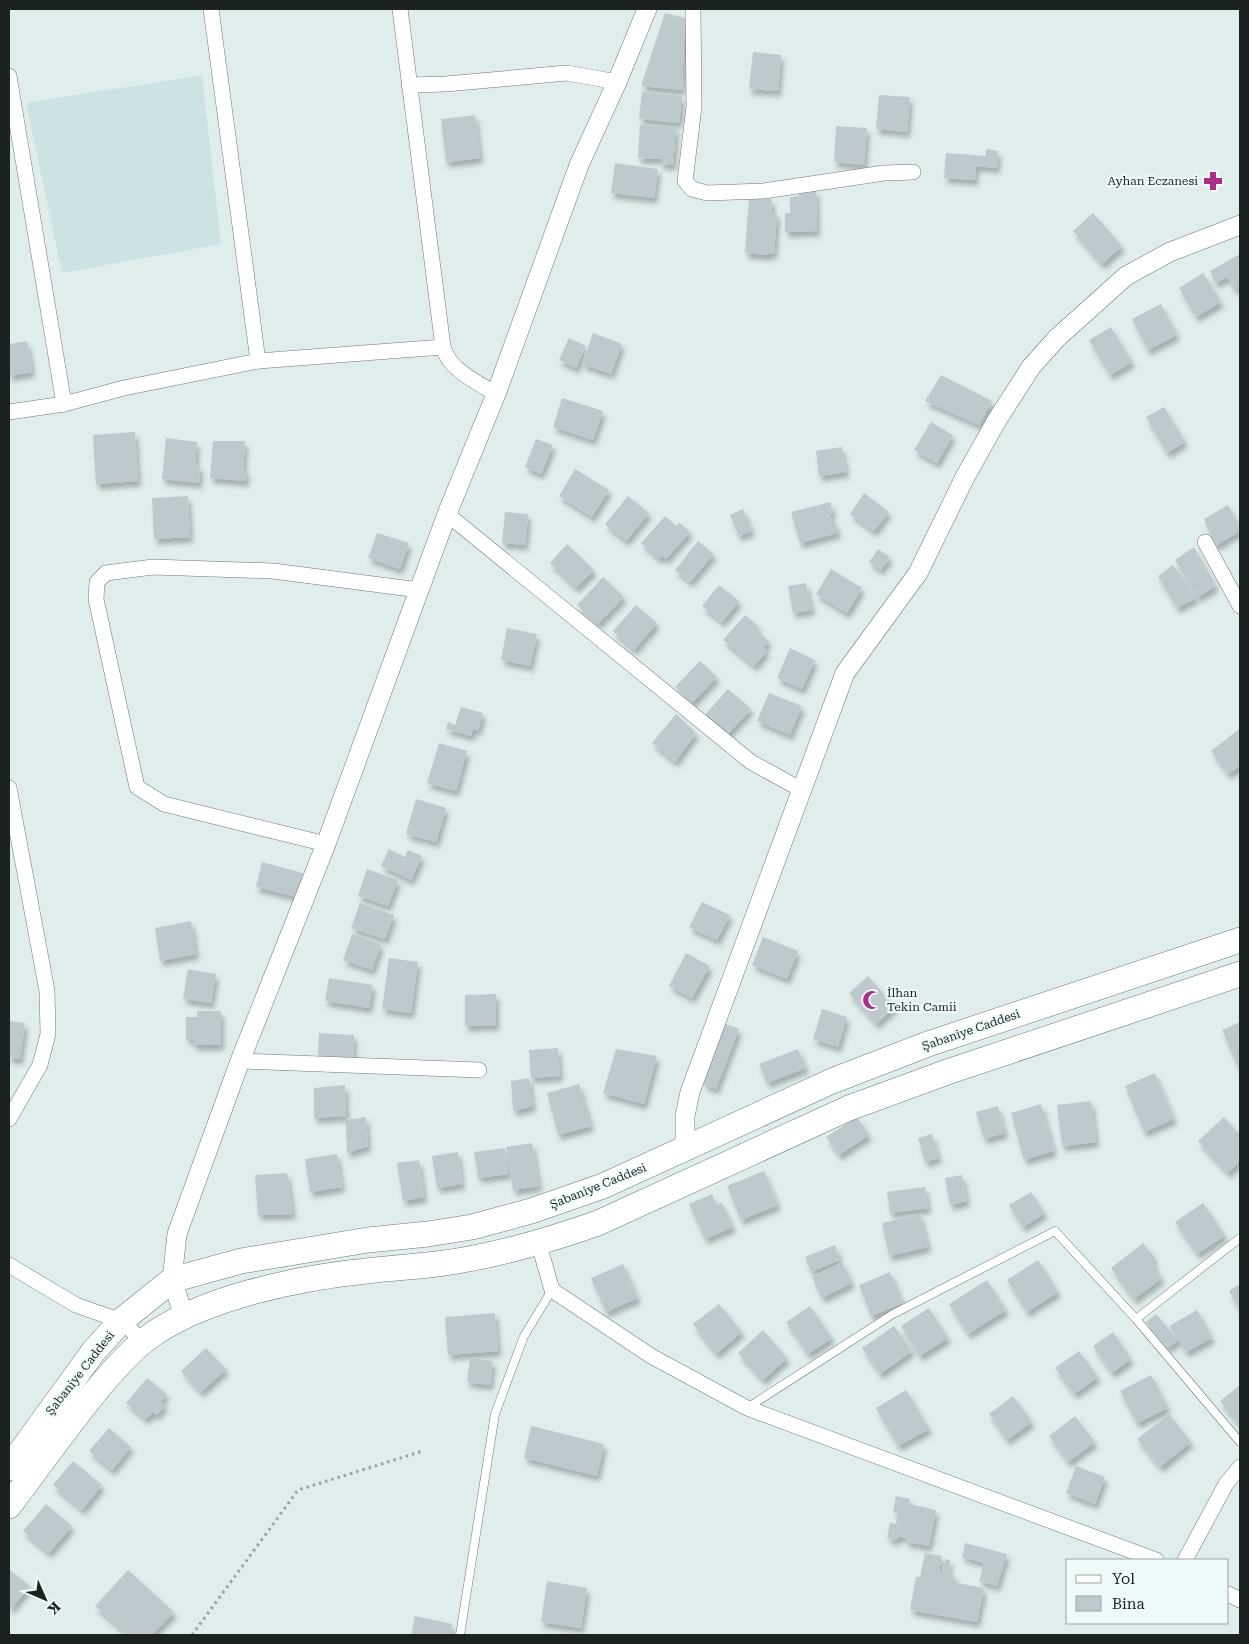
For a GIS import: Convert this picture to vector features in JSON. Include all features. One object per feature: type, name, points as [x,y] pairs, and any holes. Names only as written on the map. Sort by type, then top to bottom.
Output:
[{"type":"highway","name":"Şabaniye Caddesi","points":[[9,1468],[93,1352],[122,1322],[172,1280],[241,1261],[368,1240],[472,1227],[572,1198],[603,1186],[832,1082],[919,1048],[1240,940]]},
{"type":"highway","points":[[9,1506],[81,1409],[112,1373],[143,1341],[161,1328],[184,1316],[242,1295],[298,1282],[364,1271],[438,1264],[482,1256],[571,1232],[598,1223],[850,1108],[950,1071],[1240,974]]},
{"type":"street","points":[[211,9],[258,361]]},
{"type":"street","points":[[400,9],[443,347],[446,357],[456,368],[496,394]]},
{"type":"street","points":[[184,1316],[172,1280],[177,1234],[240,1061],[326,844],[447,514],[496,394],[579,165],[618,82],[646,9]]},
{"type":"street","points":[[693,9],[694,107],[685,181],[692,189],[707,193],[764,191],[884,173],[913,172]]},
{"type":"street","points":[[409,85],[446,84],[567,73],[618,82]]},
{"type":"street","points":[[9,76],[64,404]]},
{"type":"street","points":[[685,1148],[685,1116],[690,1092],[845,673],[918,572],[965,478],[997,420],[1031,368],[1057,338],[1126,276],[1170,252],[1240,225]]},
{"type":"street","points":[[9,412],[64,404],[124,388],[258,361],[443,347]]},
{"type":"street","points":[[447,514],[751,762],[802,790]]},
{"type":"street","points":[[1205,542],[1240,606]]},
{"type":"street","points":[[326,844],[164,804],[137,787],[96,599],[96,582],[106,573],[153,568],[199,569],[273,571],[419,590]]},
{"type":"street","points":[[9,788],[47,991],[48,1034],[40,1065],[9,1119]]},
{"type":"street","points":[[240,1061],[479,1070]]},
{"type":"street","points":[[538,1241],[552,1290],[650,1356],[747,1408],[1153,1559]]},
{"type":"street","points":[[9,1265],[76,1305],[122,1322],[143,1341]]},
{"type":"street","points":[[1186,1559],[1226,1484],[1240,1467]]},
{"type":"lane","points":[[747,1408],[893,1314],[1055,1231],[1136,1319],[1240,1442]]},
{"type":"lane","points":[[1136,1319],[1240,1238]]},
{"type":"lane","points":[[460,1635],[495,1414],[524,1336],[552,1290]]},
{"type":"path","points":[[192,1635],[298,1490],[423,1450]]},
{"type":"shaded area","points":[[202,75],[221,244],[62,273],[26,103]]},
{"type":"building","points":[[665,13],[685,18],[682,90],[641,86]]},
{"type":"building","points":[[753,52],[781,55],[778,91],[749,89]]},
{"type":"building","points":[[642,92],[682,96],[679,123],[639,119]]},
{"type":"building","points":[[879,95],[910,97],[907,132],[876,129]]},
{"type":"building","points":[[475,115],[480,158],[446,162],[441,119]]},
{"type":"building","points":[[640,125],[676,127],[673,165],[661,164],[661,159],[638,158]]},
{"type":"building","points":[[836,126],[867,128],[864,165],[834,162]]},
{"type":"building","points":[[986,149],[998,151],[997,168],[976,166],[975,180],[944,178],[946,153],[986,156]]},
{"type":"building","points":[[615,163],[658,169],[654,198],[611,193]]},
{"type":"building","points":[[799,190],[816,190],[817,231],[785,232],[785,213],[790,213],[790,197],[799,196]]},
{"type":"building","points":[[749,198],[772,199],[771,212],[777,213],[774,254],[745,253]]},
{"type":"building","points":[[1093,213],[1122,246],[1102,264],[1073,231]]},
{"type":"building","points":[[1240,254],[1240,287],[1235,290],[1227,277],[1216,283],[1210,271]]},
{"type":"building","points":[[1203,273],[1221,302],[1196,317],[1179,288]]},
{"type":"building","points":[[1161,304],[1177,335],[1148,350],[1132,319]]},
{"type":"building","points":[[1111,327],[1132,362],[1110,375],[1089,340]]},
{"type":"building","points":[[593,333],[622,344],[611,374],[582,364]]},
{"type":"building","points":[[569,338],[586,346],[576,368],[559,360]]},
{"type":"building","points":[[27,341],[32,372],[9,376],[9,344]]},
{"type":"building","points":[[941,375],[992,401],[979,425],[925,401]]},
{"type":"building","points":[[562,398],[603,411],[593,440],[553,427]]},
{"type":"building","points":[[1164,407],[1185,442],[1167,453],[1146,417]]},
{"type":"building","points":[[931,422],[953,435],[937,463],[914,450]]},
{"type":"building","points":[[135,432],[138,481],[96,484],[93,435]]},
{"type":"building","points":[[166,438],[197,442],[195,465],[200,466],[199,483],[162,479]]},
{"type":"building","points":[[536,439],[553,445],[541,474],[525,467]]},
{"type":"building","points":[[213,441],[245,441],[243,470],[246,470],[246,481],[210,478]]},
{"type":"building","points":[[842,447],[846,472],[819,476],[816,451]]},
{"type":"building","points":[[575,469],[609,490],[592,517],[559,496]]},
{"type":"building","points":[[864,493],[889,512],[874,531],[850,514]]},
{"type":"building","points":[[188,496],[190,537],[154,539],[152,498]]},
{"type":"building","points":[[628,496],[649,513],[626,541],[605,524]]},
{"type":"building","points":[[830,502],[833,513],[830,514],[832,522],[835,522],[838,533],[800,543],[791,512]]},
{"type":"building","points":[[1228,505],[1240,531],[1215,546],[1204,519]]},
{"type":"building","points":[[743,509],[752,531],[739,536],[730,515]]},
{"type":"building","points":[[505,512],[528,514],[525,545],[502,543]]},
{"type":"building","points":[[665,516],[676,526],[680,523],[690,532],[666,559],[661,556],[659,559],[641,543]]},
{"type":"building","points":[[377,533],[409,543],[400,569],[368,558]]},
{"type":"building","points":[[698,541],[714,554],[690,582],[675,570]]},
{"type":"building","points":[[567,544],[594,570],[576,588],[550,563]]},
{"type":"building","points":[[1194,547],[1216,586],[1198,597],[1175,560]]},
{"type":"building","points":[[878,549],[890,557],[881,570],[869,562]]},
{"type":"building","points":[[1173,565],[1196,598],[1177,608],[1158,576]]},
{"type":"building","points":[[831,569],[862,588],[847,613],[816,594]]},
{"type":"building","points":[[603,577],[624,597],[598,624],[577,605]]},
{"type":"building","points":[[806,583],[812,610],[793,613],[788,586]]},
{"type":"building","points":[[719,585],[739,601],[722,622],[702,606]]},
{"type":"building","points":[[636,605],[657,623],[634,650],[613,631]]},
{"type":"building","points":[[745,615],[759,627],[756,630],[769,641],[763,648],[767,651],[754,666],[723,640]]},
{"type":"building","points":[[507,628],[537,634],[530,666],[501,660]]},
{"type":"building","points":[[790,648],[815,660],[802,689],[777,678]]},
{"type":"building","points":[[700,661],[717,677],[692,703],[675,687]]},
{"type":"building","points":[[728,689],[751,709],[725,737],[703,717]]},
{"type":"building","points":[[769,693],[802,706],[790,735],[757,721]]},
{"type":"building","points":[[461,707],[483,713],[478,731],[473,729],[471,736],[446,729],[448,722],[455,725]]},
{"type":"building","points":[[676,714],[696,733],[675,762],[652,743]]},
{"type":"building","points":[[1239,729],[1240,766],[1228,774],[1211,751]]},
{"type":"building","points":[[439,743],[467,751],[456,791],[427,783]]},
{"type":"building","points":[[416,799],[446,808],[436,842],[406,834]]},
{"type":"building","points":[[389,849],[405,857],[408,850],[422,856],[411,880],[381,866]]},
{"type":"building","points":[[262,862],[303,873],[297,897],[256,887]]},
{"type":"building","points":[[367,869],[398,880],[388,906],[358,896]]},
{"type":"building","points":[[702,902],[730,915],[717,940],[689,927]]},
{"type":"building","points":[[360,903],[394,915],[385,939],[351,928]]},
{"type":"building","points":[[191,921],[196,954],[160,961],[155,928]]},
{"type":"building","points":[[352,934],[381,944],[372,970],[343,960]]},
{"type":"building","points":[[763,937],[798,951],[787,979],[752,965]]},
{"type":"building","points":[[686,953],[710,966],[692,998],[669,986]]},
{"type":"building","points":[[389,958],[418,962],[411,1013],[382,1009]]},
{"type":"building","points":[[188,969],[216,974],[211,1003],[183,999]]},
{"type":"building","name":"İlhan Tekin Camii","points":[[868,976],[895,1007],[876,1024],[849,993]]},
{"type":"building","points":[[329,978],[373,985],[369,1008],[325,1001]]},
{"type":"building","points":[[496,994],[496,1025],[465,1026],[465,995]]},
{"type":"building","points":[[822,1009],[847,1017],[838,1047],[813,1039]]},
{"type":"building","points":[[197,1011],[221,1011],[221,1045],[193,1045],[194,1040],[186,1040],[186,1017],[197,1017]]},
{"type":"building","points":[[9,1021],[25,1023],[20,1059],[9,1058]]},
{"type":"building","points":[[721,1022],[739,1029],[716,1089],[705,1085],[701,1073]]},
{"type":"building","points":[[1240,1022],[1240,1066],[1238,1067],[1222,1030]]},
{"type":"building","points":[[319,1033],[354,1035],[353,1062],[318,1061]]},
{"type":"building","points":[[558,1048],[560,1076],[531,1078],[529,1050]]},
{"type":"building","points":[[616,1049],[657,1056],[644,1104],[603,1093]]},
{"type":"building","points":[[798,1049],[806,1068],[767,1083],[759,1064]]},
{"type":"building","points":[[1155,1073],[1174,1119],[1144,1132],[1125,1086]]},
{"type":"building","points":[[529,1078],[533,1106],[513,1111],[511,1081]]},
{"type":"building","points":[[579,1084],[591,1126],[558,1135],[547,1093]]},
{"type":"building","points":[[345,1085],[346,1116],[314,1118],[314,1088]]},
{"type":"building","points":[[1091,1101],[1096,1142],[1062,1146],[1057,1105]]},
{"type":"building","points":[[1041,1104],[1054,1151],[1024,1160],[1011,1113]]},
{"type":"building","points":[[998,1106],[1005,1133],[984,1139],[976,1112]]},
{"type":"building","points":[[366,1117],[368,1146],[347,1153],[346,1120]]},
{"type":"building","points":[[857,1117],[869,1135],[839,1155],[826,1137]]},
{"type":"building","points":[[1224,1117],[1240,1135],[1240,1161],[1228,1173],[1198,1141]]},
{"type":"building","points":[[932,1134],[939,1158],[925,1162],[918,1138]]},
{"type":"building","points":[[532,1143],[539,1186],[513,1190],[506,1147]]},
{"type":"building","points":[[505,1148],[508,1174],[478,1178],[474,1152]]},
{"type":"building","points":[[458,1152],[462,1184],[437,1188],[432,1156]]},
{"type":"building","points":[[337,1154],[342,1187],[310,1192],[305,1159]]},
{"type":"building","points":[[419,1160],[424,1197],[403,1201],[397,1163]]},
{"type":"building","points":[[764,1171],[778,1205],[741,1220],[727,1186]]},
{"type":"building","points":[[287,1173],[293,1214],[258,1215],[255,1175]]},
{"type":"building","points":[[962,1175],[967,1201],[950,1205],[945,1178]]},
{"type":"building","points":[[925,1187],[928,1208],[890,1213],[887,1192]]},
{"type":"building","points":[[1031,1192],[1045,1213],[1023,1227],[1009,1205]]},
{"type":"building","points":[[712,1194],[716,1205],[722,1203],[733,1227],[705,1239],[689,1204]]},
{"type":"building","points":[[1203,1203],[1225,1235],[1197,1254],[1175,1222]]},
{"type":"building","points":[[920,1214],[928,1247],[889,1256],[882,1223]]},
{"type":"building","points":[[1143,1243],[1155,1258],[1152,1261],[1156,1266],[1154,1268],[1162,1278],[1134,1299],[1111,1268]]},
{"type":"building","points":[[835,1245],[840,1260],[811,1272],[805,1257]]},
{"type":"building","points":[[1038,1260],[1058,1292],[1027,1312],[1007,1280]]},
{"type":"building","points":[[842,1262],[852,1283],[822,1298],[812,1277]]},
{"type":"building","points":[[623,1264],[638,1298],[606,1312],[591,1278]]},
{"type":"building","points":[[890,1272],[903,1303],[871,1316],[859,1285]]},
{"type":"building","points":[[987,1280],[1006,1310],[968,1334],[949,1304]]},
{"type":"building","points":[[1240,1284],[1240,1310],[1229,1291]]},
{"type":"building","points":[[719,1304],[742,1332],[716,1354],[693,1324]]},
{"type":"building","points":[[810,1306],[832,1338],[808,1354],[786,1322]]},
{"type":"building","points":[[929,1308],[948,1338],[920,1356],[901,1326]]},
{"type":"building","points":[[1197,1310],[1212,1338],[1186,1352],[1169,1326]]},
{"type":"building","points":[[495,1313],[498,1351],[448,1355],[445,1317]]},
{"type":"building","points":[[1156,1314],[1178,1340],[1168,1348],[1146,1322]]},
{"type":"building","points":[[894,1326],[912,1351],[880,1374],[862,1348]]},
{"type":"building","points":[[763,1330],[787,1358],[763,1380],[738,1353]]},
{"type":"building","points":[[1113,1332],[1131,1359],[1112,1373],[1093,1346]]},
{"type":"building","points":[[206,1348],[226,1369],[201,1392],[181,1371]]},
{"type":"building","points":[[1079,1351],[1098,1377],[1074,1394],[1055,1368]]},
{"type":"building","points":[[470,1358],[493,1361],[490,1385],[467,1382]]},
{"type":"building","points":[[1151,1375],[1168,1408],[1137,1423],[1120,1391]]},
{"type":"building","points":[[147,1378],[167,1394],[161,1401],[165,1405],[157,1415],[153,1412],[146,1419],[126,1403]]},
{"type":"building","points":[[1240,1385],[1240,1426],[1220,1401]]},
{"type":"building","points":[[906,1390],[929,1429],[898,1446],[876,1408]]},
{"type":"building","points":[[1013,1396],[1032,1422],[1007,1440],[989,1414]]},
{"type":"building","points":[[1169,1414],[1191,1442],[1160,1467],[1137,1439]]},
{"type":"building","points":[[1075,1416],[1095,1442],[1068,1462],[1049,1436]]},
{"type":"building","points":[[531,1426],[604,1444],[597,1476],[524,1458]]},
{"type":"building","points":[[109,1428],[131,1447],[112,1470],[89,1451]]},
{"type":"building","points":[[73,1461],[102,1485],[82,1510],[53,1485]]},
{"type":"building","points":[[1076,1466],[1105,1477],[1095,1504],[1066,1493]]},
{"type":"building","points":[[896,1496],[910,1499],[909,1504],[936,1510],[929,1546],[906,1542],[907,1538],[898,1536],[897,1540],[887,1538],[890,1523],[896,1524],[898,1513],[893,1512]]},
{"type":"building","points":[[46,1504],[72,1526],[49,1553],[23,1531]]},
{"type":"building","points":[[965,1543],[1007,1554],[997,1586],[979,1581],[984,1563],[962,1557]]},
{"type":"building","points":[[925,1553],[942,1556],[939,1571],[943,1571],[945,1559],[950,1560],[948,1573],[955,1575],[953,1582],[984,1588],[977,1622],[910,1610],[916,1577],[920,1577]]},
{"type":"building","points":[[9,1569],[30,1586],[11,1609],[9,1607]]},
{"type":"building","points":[[128,1570],[174,1612],[152,1635],[128,1635],[95,1606]]},
{"type":"building","points":[[547,1581],[587,1588],[581,1628],[541,1622]]},
{"type":"building","points":[[415,1616],[452,1624],[450,1635],[411,1635]]},
{"type":"place","name":"Ayhan Eczanesi","points":[[1213,181]]},
{"type":"place","name":"İlhan Tekin Camii","points":[[872,1000]]}]
